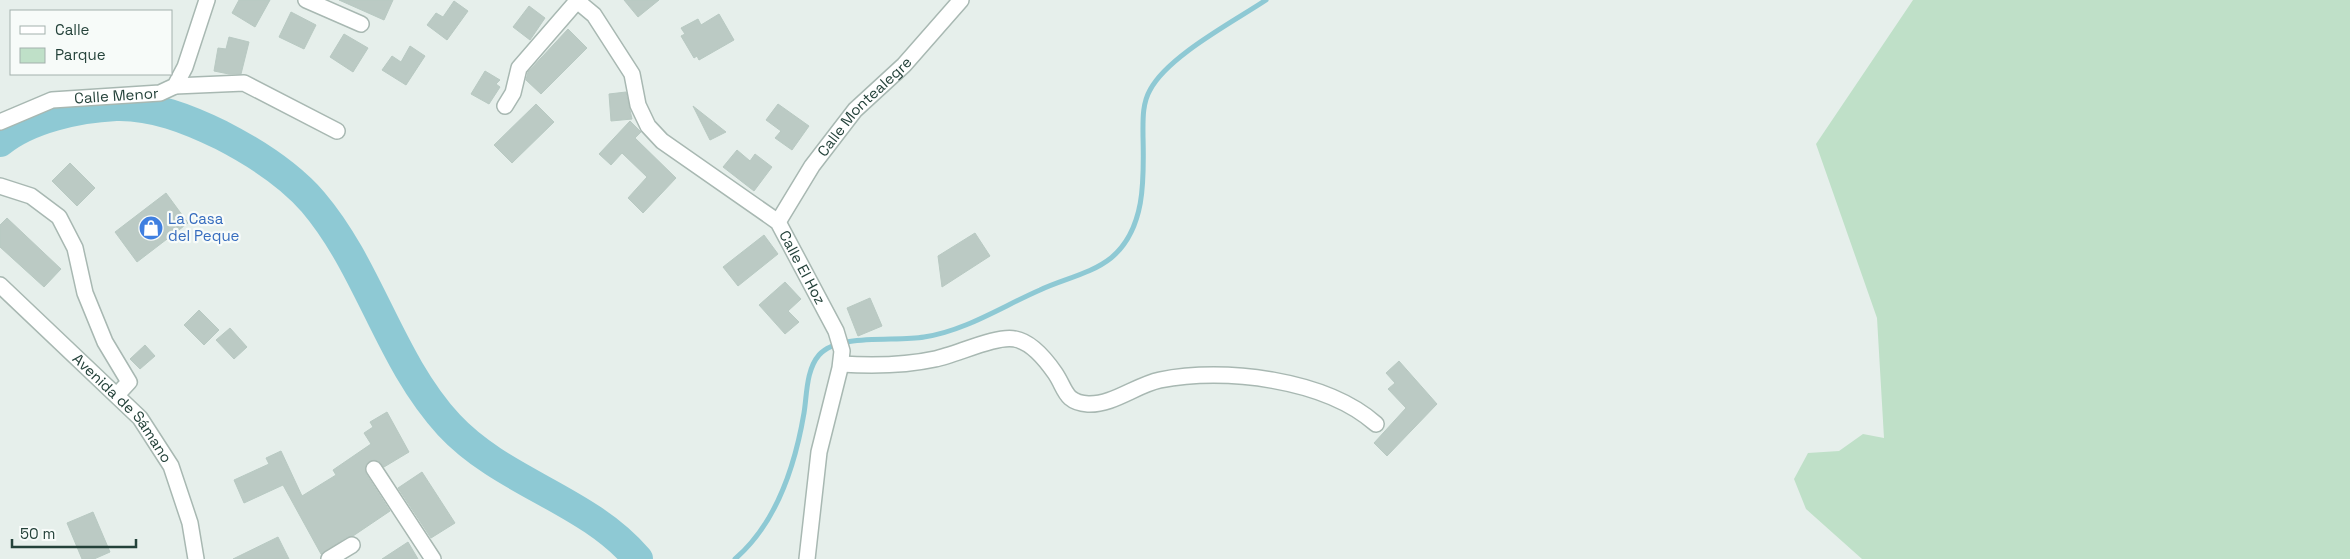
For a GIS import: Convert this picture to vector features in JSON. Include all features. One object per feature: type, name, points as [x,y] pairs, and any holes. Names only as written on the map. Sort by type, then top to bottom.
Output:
[{"type":"street","name":"Calle Menor","points":[[0,122],[52,100],[160,93],[174,86],[184,68],[207,0]]},
{"type":"street","points":[[306,0],[362,24]]},
{"type":"street","name":"Calle Montealegre","points":[[778,222],[812,166],[855,110],[904,65],[961,0]]},
{"type":"street","points":[[505,106],[513,93],[519,68],[576,1]]},
{"type":"street","name":"Calle El Hoz","points":[[576,1],[594,15],[632,74],[638,105],[648,126],[662,141],[778,222],[836,331],[841,358]]},
{"type":"street","points":[[174,86],[244,83],[337,131]]},
{"type":"street","points":[[0,186],[31,196],[58,217],[75,248],[85,293],[104,342],[129,382],[117,395]]},
{"type":"street","name":"Avenida de Sámano","points":[[0,285],[140,418],[170,466],[190,523],[196,559]]},
{"type":"street","points":[[806,559],[819,452],[841,358],[872,366],[909,364],[937,359],[1001,340],[1015,339],[1032,346],[1055,373],[1066,394],[1076,402],[1091,404],[1103,402],[1159,380],[1206,374],[1249,375],[1324,394],[1348,403],[1376,424]]},
{"type":"street","points":[[374,469],[432,559]]},
{"type":"street","points":[[329,559],[352,545]]},
{"type":"green space","points":[[1913,0],[2350,0],[2350,559],[1862,559],[1806,509],[1794,479],[1808,453],[1839,451],[1863,434],[1884,438],[1877,318],[1816,144]]},
{"type":"building","points":[[239,0],[270,0],[255,27],[232,13]]},
{"type":"building","points":[[339,0],[393,0],[384,20]]},
{"type":"building","points":[[624,0],[659,0],[638,17]]},
{"type":"building","points":[[454,1],[468,11],[447,40],[427,25],[436,13],[443,17]]},
{"type":"building","points":[[529,6],[545,18],[530,40],[513,27]]},
{"type":"building","points":[[291,12],[316,25],[304,49],[279,37]]},
{"type":"building","points":[[719,14],[734,40],[699,60],[697,56],[694,58],[681,36],[685,34],[681,28],[698,19],[701,25]]},
{"type":"building","points":[[568,29],[587,48],[541,94],[526,80],[528,72]]},
{"type":"building","points":[[344,34],[368,48],[353,72],[330,57]]},
{"type":"building","points":[[229,37],[249,42],[241,74],[214,71],[218,48],[226,49]]},
{"type":"building","points":[[410,46],[425,56],[406,85],[382,70],[392,56],[401,62]]},
{"type":"building","points":[[485,71],[500,80],[496,84],[500,87],[489,104],[471,94]]},
{"type":"building","points":[[626,92],[632,119],[611,121],[609,94]]},
{"type":"building","points":[[536,104],[554,122],[512,163],[494,145]]},
{"type":"building","points":[[778,104],[809,126],[792,150],[775,138],[781,131],[766,120]]},
{"type":"building","points":[[693,106],[726,132],[710,140]]},
{"type":"building","points":[[630,121],[641,132],[635,138],[676,178],[643,213],[628,198],[647,177],[622,153],[611,165],[599,154]]},
{"type":"building","points":[[737,150],[750,161],[755,154],[772,167],[754,191],[723,167]]},
{"type":"building","points":[[70,163],[95,188],[77,206],[52,181]]},
{"type":"building","name":"La Casa del Peque","points":[[166,193],[188,223],[137,262],[115,232]]},
{"type":"building","points":[[7,218],[61,269],[44,287],[0,247],[0,225]]},
{"type":"building","points":[[975,233],[990,256],[942,287],[938,256]]},
{"type":"building","points":[[764,235],[778,254],[738,286],[723,267]]},
{"type":"building","points":[[785,282],[801,299],[788,311],[799,322],[785,334],[759,305]]},
{"type":"building","points":[[870,298],[882,326],[858,336],[847,308]]},
{"type":"building","points":[[199,310],[219,330],[204,345],[184,325]]},
{"type":"building","points":[[230,328],[247,347],[234,359],[216,340]]},
{"type":"building","points":[[145,345],[155,356],[140,369],[130,359]]},
{"type":"building","points":[[1399,361],[1437,404],[1387,456],[1374,443],[1406,408],[1388,389],[1395,383],[1386,373]]},
{"type":"building","points":[[387,412],[409,452],[384,467],[379,461],[374,460],[366,464],[366,474],[390,511],[353,536],[347,537],[321,554],[283,485],[244,503],[234,480],[269,464],[266,458],[281,451],[302,496],[336,475],[333,470],[371,444],[364,433],[373,427],[370,422]]},
{"type":"building","points":[[422,472],[455,523],[431,538],[398,488]]},
{"type":"building","points":[[93,512],[110,552],[94,559],[82,559],[67,523]]},
{"type":"building","points":[[278,537],[289,559],[233,559]]},
{"type":"building","points":[[408,542],[418,559],[382,559]]},
{"type":"waterway","points":[[735,559],[750,545],[762,528],[782,492],[800,433],[809,375],[819,355],[828,348],[853,341],[912,338],[939,334],[969,324],[1026,296],[1095,268],[1111,258],[1131,233],[1137,218],[1143,185],[1144,113],[1147,95],[1150,90],[1159,77],[1186,52],[1266,0]]},
{"type":"waterway","points":[[0,142],[25,127],[55,116],[86,109],[130,106],[170,114],[196,124],[221,135],[258,156],[303,191],[333,228],[350,256],[410,372],[428,400],[449,425],[494,462],[595,521],[617,538],[638,559]]},
{"type":"place","name":"La Casa del Peque","points":[[151,228]]}]
